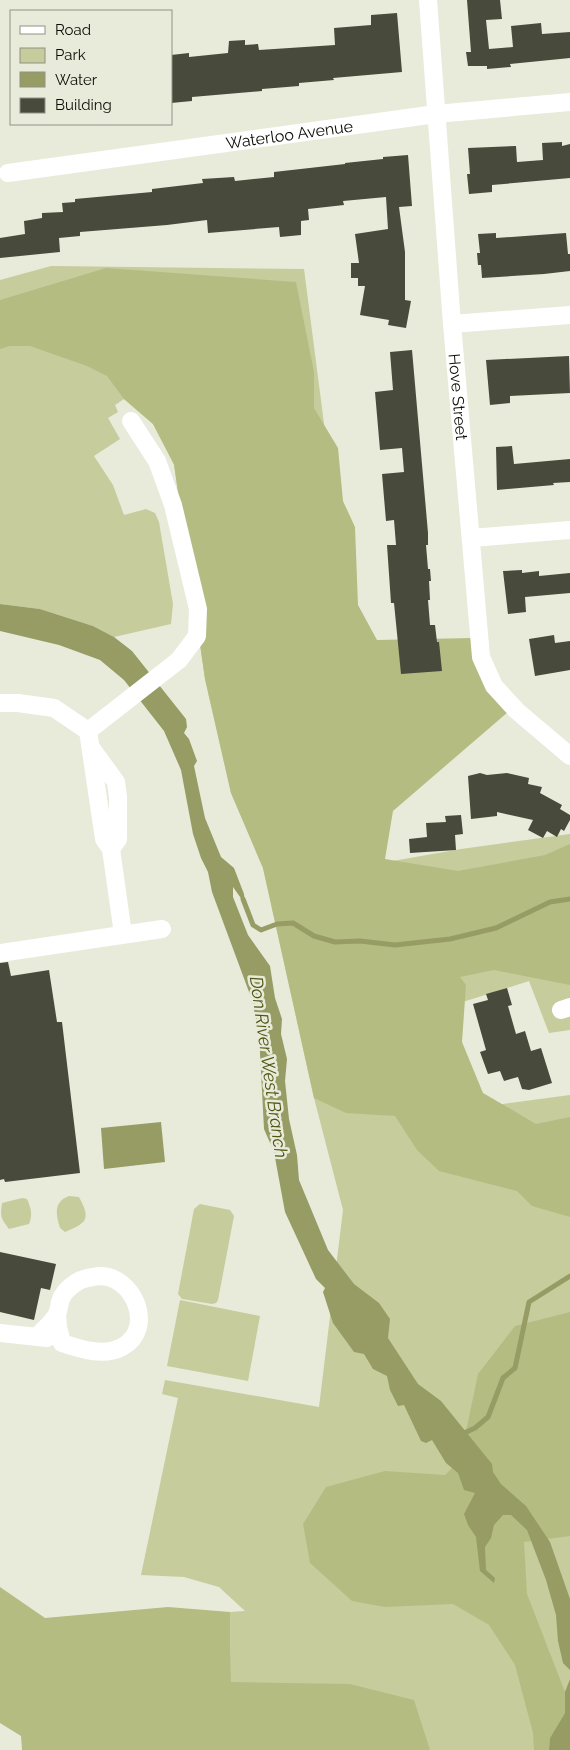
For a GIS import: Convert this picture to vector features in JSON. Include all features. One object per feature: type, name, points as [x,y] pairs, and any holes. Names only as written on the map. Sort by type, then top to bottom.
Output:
[{"type":"street","name":"Hove Street","points":[[428,0],[452,324],[481,657],[494,686],[517,711],[570,756]]},
{"type":"street","name":"Waterloo Avenue","points":[[8,173],[436,114],[570,102]]},
{"type":"street","points":[[452,324],[570,315]]},
{"type":"street","points":[[89,739],[179,660],[197,636],[198,609],[173,504],[157,461],[131,421]]},
{"type":"street","points":[[471,538],[570,530]]},
{"type":"street","points":[[0,703],[18,703],[54,708],[89,739],[116,782],[118,839],[111,849],[123,934]]},
{"type":"street","points":[[0,953],[162,929]]},
{"type":"street","points":[[0,1333],[37,1337],[87,1351],[113,1350],[123,1347],[133,1339],[138,1326],[139,1313],[135,1300],[128,1288],[117,1280],[104,1276],[91,1276],[78,1281],[67,1289],[60,1300],[57,1314],[62,1343]]},
{"type":"street","points":[[37,1337],[57,1314]]},
{"type":"green space","points":[[51,266],[304,269],[352,640],[370,865],[461,849],[570,834],[570,1030],[549,1033],[529,981],[447,1007],[481,1107],[570,1095],[570,1750],[236,1750],[231,1682],[230,1612],[245,1611],[219,1587],[184,1577],[141,1575],[178,1398],[162,1394],[165,1380],[319,1407],[343,1210],[314,1098],[263,868],[231,793],[205,679],[174,465],[153,424],[124,399],[115,405],[118,412],[108,418],[120,439],[94,456],[113,485],[124,515],[146,509],[155,513],[159,522],[173,604],[171,624],[114,637],[93,626],[40,609],[0,604],[0,280]]},
{"type":"green space","points":[[69,1196],[79,1197],[86,1215],[82,1223],[65,1232],[60,1228],[57,1209],[60,1202]]},
{"type":"green space","points":[[22,1198],[27,1199],[30,1208],[31,1218],[29,1224],[9,1229],[2,1217],[2,1203]]},
{"type":"green space","points":[[200,1204],[230,1210],[234,1216],[218,1300],[212,1304],[182,1299],[178,1294],[194,1209]]},
{"type":"green space","points":[[180,1300],[260,1316],[248,1381],[167,1366]]},
{"type":"shaded area","points":[[106,268],[296,282],[314,372],[314,408],[338,448],[343,501],[355,527],[358,605],[377,640],[472,638],[508,712],[393,811],[385,859],[458,871],[545,855],[570,844],[570,985],[494,970],[460,977],[466,985],[462,1042],[483,1093],[536,1124],[570,1117],[570,1217],[532,1206],[517,1191],[439,1171],[417,1150],[395,1116],[346,1113],[314,1098],[263,868],[231,793],[205,679],[174,464],[153,424],[124,399],[107,376],[87,366],[30,346],[10,346],[0,349],[0,300]]},
{"type":"shaded area","points":[[570,1312],[570,1536],[524,1542],[527,1594],[565,1692],[565,1713],[550,1738],[549,1750],[534,1750],[533,1733],[515,1665],[489,1625],[453,1604],[385,1607],[352,1601],[310,1563],[303,1524],[326,1487],[385,1471],[445,1475],[460,1460],[478,1374],[515,1326]]},
{"type":"shaded area","points":[[0,1587],[45,1618],[168,1607],[230,1612],[231,1682],[350,1684],[414,1700],[430,1750],[22,1750],[21,1736],[0,1723]]},
{"type":"water","name":"Don River West Branch","points":[[0,604],[40,609],[93,626],[114,637],[132,651],[186,719],[187,727],[184,733],[189,739],[197,761],[194,766],[205,818],[221,857],[234,868],[244,894],[245,904],[233,887],[233,897],[248,935],[270,966],[275,998],[282,1019],[281,1034],[287,1059],[285,1081],[289,1119],[297,1155],[299,1180],[328,1250],[354,1284],[379,1303],[390,1319],[388,1338],[418,1384],[441,1401],[492,1464],[493,1472],[501,1484],[526,1506],[550,1542],[570,1599],[570,1670],[563,1663],[558,1641],[556,1615],[546,1580],[527,1530],[511,1515],[503,1515],[494,1525],[491,1538],[485,1547],[486,1570],[495,1578],[494,1583],[480,1571],[476,1537],[468,1525],[464,1514],[475,1493],[464,1490],[458,1473],[446,1463],[432,1440],[426,1443],[421,1441],[404,1405],[398,1406],[390,1390],[387,1376],[373,1369],[364,1354],[354,1352],[333,1323],[323,1292],[325,1288],[316,1279],[285,1212],[274,1152],[264,1129],[259,1034],[252,1000],[212,892],[208,872],[193,834],[181,770],[164,731],[124,680],[100,660],[59,645],[0,631]]},
{"type":"water","points":[[161,1122],[165,1162],[104,1169],[101,1128]]},
{"type":"water","points":[[570,1679],[570,1750],[549,1750],[550,1738],[565,1713],[565,1692]]},
{"type":"building","points":[[467,0],[500,0],[502,19],[486,20],[489,49],[513,47],[511,26],[541,23],[542,34],[570,32],[570,58],[510,64],[511,67],[487,69],[487,66],[468,66],[466,52],[471,52]]},
{"type":"building","points":[[397,13],[402,72],[333,78],[334,80],[299,83],[299,86],[262,89],[262,91],[192,97],[192,101],[172,103],[172,55],[189,53],[189,57],[228,53],[229,41],[245,40],[245,45],[258,44],[259,50],[335,45],[334,28],[371,25],[371,15]]},
{"type":"building","points":[[562,142],[562,146],[570,144],[570,178],[492,185],[492,192],[469,194],[467,174],[470,174],[468,148],[516,146],[517,162],[543,160],[542,143]]},
{"type":"building","points":[[408,155],[412,206],[399,207],[405,252],[405,300],[411,301],[406,328],[388,325],[389,320],[360,315],[365,286],[358,286],[358,278],[351,278],[351,263],[359,263],[355,234],[388,229],[386,197],[343,201],[344,205],[308,209],[309,220],[301,221],[301,235],[280,237],[279,227],[208,233],[207,220],[80,232],[80,236],[59,238],[60,252],[0,258],[0,238],[25,234],[24,221],[42,218],[42,213],[63,212],[62,203],[75,202],[75,199],[152,192],[152,189],[203,183],[202,179],[234,177],[235,181],[274,177],[274,172]]},
{"type":"building","points":[[496,233],[496,238],[566,233],[568,254],[570,254],[570,271],[482,278],[481,265],[478,265],[477,253],[480,253],[478,234]]},
{"type":"building","points":[[412,350],[428,533],[428,545],[426,545],[431,581],[429,581],[430,600],[428,600],[430,625],[435,625],[442,671],[401,674],[394,603],[391,603],[387,545],[396,545],[394,520],[386,521],[382,474],[404,472],[402,448],[380,450],[375,392],[393,390],[390,352]]},
{"type":"building","points":[[569,356],[570,393],[510,396],[510,403],[490,405],[486,360]]},
{"type":"building","points":[[512,446],[514,464],[570,459],[570,482],[497,490],[496,447]]},
{"type":"building","points":[[522,570],[522,573],[539,571],[539,576],[570,573],[570,593],[525,597],[526,612],[508,614],[503,571]]},
{"type":"building","points":[[554,635],[555,643],[570,641],[570,670],[535,676],[529,639]]},
{"type":"building","points":[[480,773],[487,775],[507,773],[529,778],[528,784],[542,787],[540,793],[562,805],[560,809],[570,815],[570,820],[564,831],[561,829],[557,837],[547,831],[543,838],[528,830],[533,820],[497,812],[497,816],[471,819],[468,776]]},
{"type":"building","points":[[461,815],[463,834],[455,835],[456,850],[410,853],[409,839],[427,837],[426,823],[446,822],[445,816]]},
{"type":"building","points":[[8,962],[11,976],[49,970],[57,1022],[62,1022],[80,1173],[5,1182],[4,1179],[0,1180],[0,963]]},
{"type":"building","points":[[507,988],[512,1005],[508,1006],[516,1034],[525,1031],[531,1051],[541,1048],[552,1083],[529,1090],[522,1089],[518,1077],[504,1081],[500,1071],[488,1074],[480,1052],[486,1050],[473,1004],[488,1000],[486,994]]},
{"type":"building","points":[[0,1252],[56,1264],[50,1290],[41,1288],[34,1320],[0,1312]]},
{"type":"waterway","points":[[243,899],[253,925],[261,930],[277,924],[293,923],[314,936],[335,942],[360,941],[395,945],[450,939],[496,928],[550,902],[570,899]]},
{"type":"waterway","points":[[460,1435],[475,1428],[488,1417],[503,1378],[515,1368],[529,1302],[570,1276]]}]
